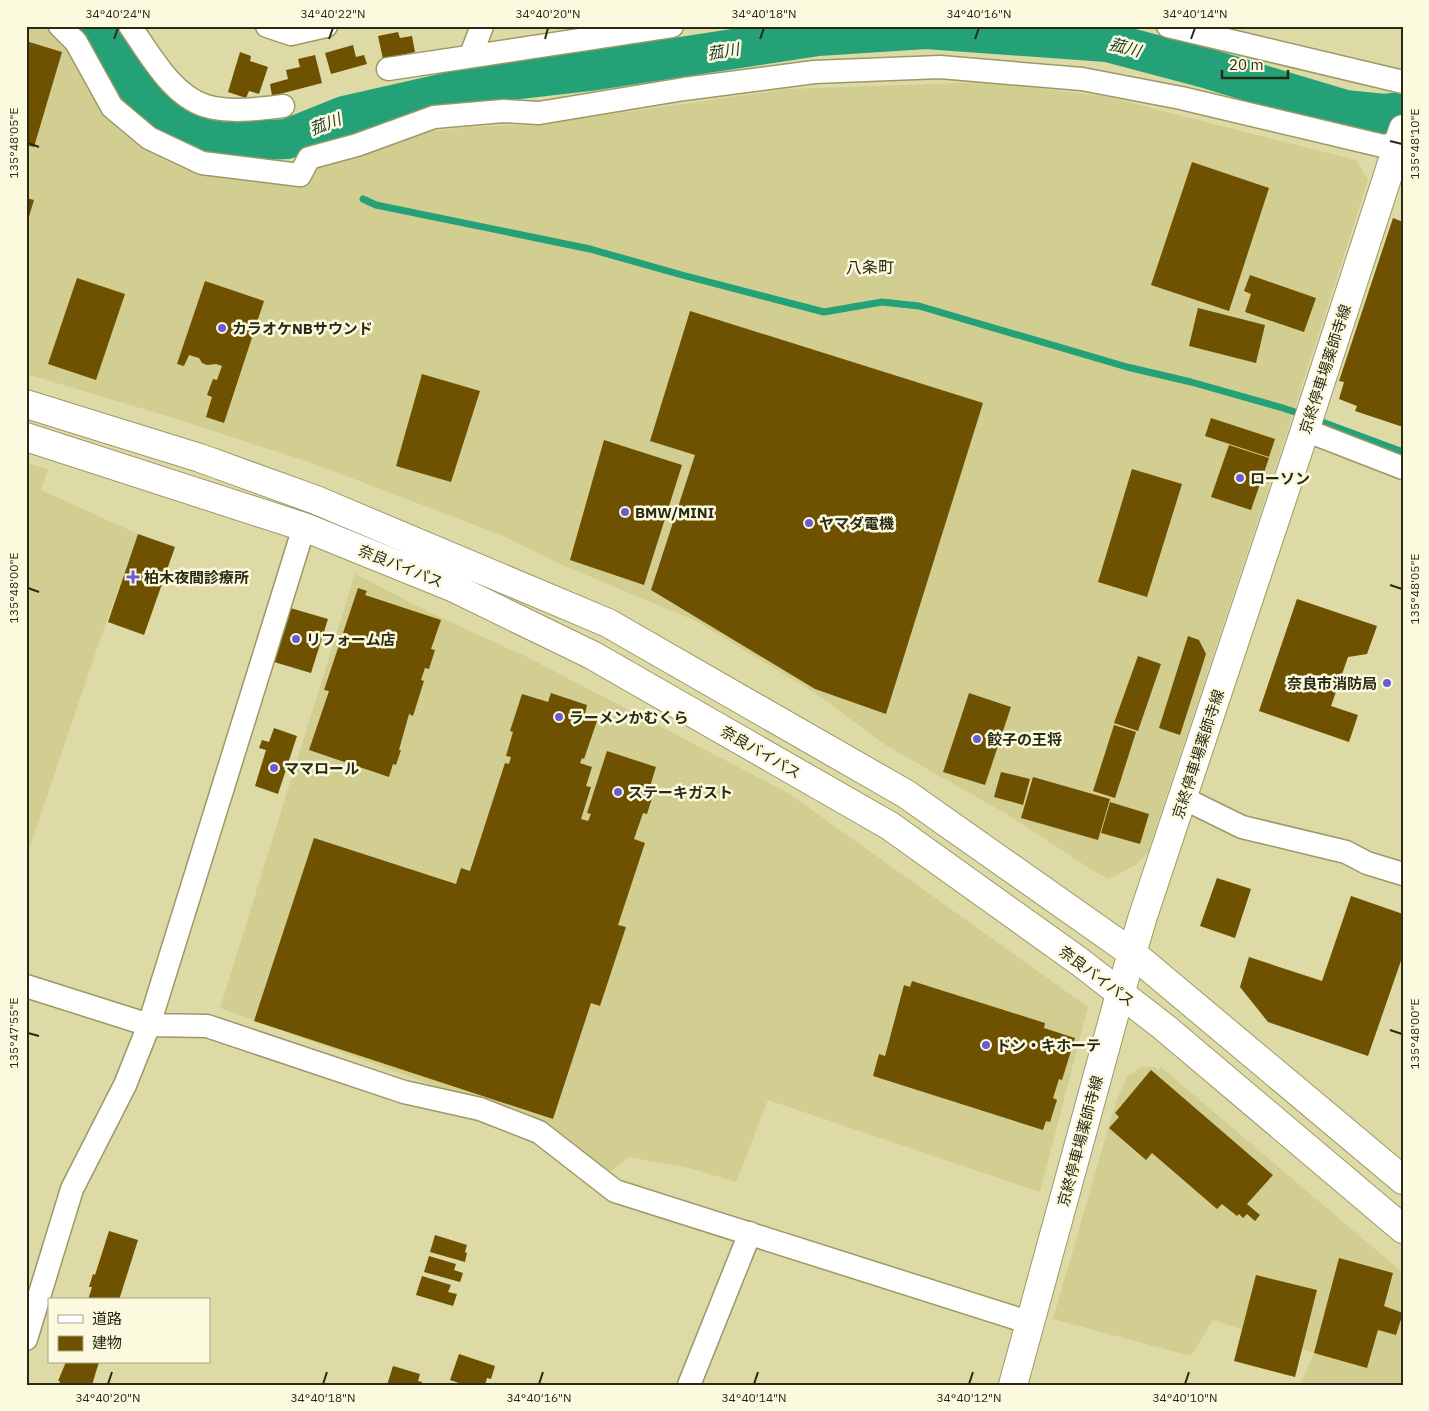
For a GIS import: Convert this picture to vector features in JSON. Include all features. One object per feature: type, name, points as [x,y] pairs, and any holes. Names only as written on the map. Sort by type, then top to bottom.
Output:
[{"type":"main road","name":"京終停車場薬師寺線","points":[[1013,1385],[1132,953],[1401,136]]},
{"type":"main road","name":"奈良バイパス","points":[[26,404],[200,458],[316,500],[608,623],[906,794],[1132,953],[1403,1180]]},
{"type":"main road","name":"奈良バイパス","points":[[26,437],[304,527],[452,587],[592,655],[890,826],[1080,962],[1164,1027],[1403,1229]]},
{"type":"street","points":[[60,26],[76,42],[112,107],[149,138],[202,163],[300,174],[309,158],[357,145],[434,117],[504,111],[539,113],[684,89],[814,72],[940,67],[1082,79],[1181,98],[1383,146],[1401,136]]},
{"type":"street","points":[[130,26],[161,70],[184,96],[206,106],[244,110],[283,106]]},
{"type":"street","points":[[267,26],[291,34],[326,26]]},
{"type":"street","points":[[471,55],[482,26]]},
{"type":"street","points":[[388,69],[672,26]]},
{"type":"street","points":[[1168,26],[1403,82]]},
{"type":"street","points":[[1305,430],[1403,468]]},
{"type":"street","points":[[26,1338],[72,1189],[125,1085],[149,1025],[304,527]]},
{"type":"street","points":[[1183,798],[1242,827],[1346,852],[1366,863],[1403,874]]},
{"type":"street","points":[[26,986],[149,1025],[207,1026],[404,1092],[480,1109],[539,1132],[615,1191],[1031,1323]]},
{"type":"street","points":[[689,1385],[750,1233]]},
{"type":"shaded area","points":[[26,26],[47,26],[56,33],[99,104],[136,141],[198,174],[305,184],[316,165],[417,133],[470,127],[542,124],[788,89],[983,82],[1104,96],[1356,160],[1368,180],[1148,852],[1137,864],[1109,879],[1095,872],[1010,816],[887,746],[818,695],[696,621],[560,564],[501,535],[312,463],[164,415],[26,374]]},
{"type":"shaded area","points":[[26,463],[48,469],[41,490],[138,534],[26,858]]},
{"type":"shaded area","points":[[355,574],[435,615],[525,656],[788,793],[1088,1007],[1040,1192],[768,1100],[736,1182],[689,1168],[629,1157],[606,1174],[548,1127],[220,1008]]},
{"type":"shaded area","points":[[1155,1067],[1158,1070],[1161,1067],[1403,1273],[1403,1385],[1300,1385],[1314,1353],[1213,1320],[1191,1356],[1053,1319],[1116,1101],[1127,1077],[1138,1069]]},
{"type":"building","points":[[398,32],[400,38],[412,36],[415,52],[383,59],[378,36]]},
{"type":"building","points":[[26,41],[62,52],[34,147],[26,145]]},
{"type":"building","points":[[353,45],[356,57],[364,55],[367,64],[331,74],[325,53]]},
{"type":"building","points":[[240,52],[251,56],[250,61],[268,67],[259,94],[249,91],[246,98],[228,92]]},
{"type":"building","points":[[315,55],[322,83],[272,96],[270,84],[288,79],[286,70],[300,67],[298,59]]},
{"type":"building","points":[[1192,162],[1269,188],[1229,311],[1151,285]]},
{"type":"building","points":[[26,198],[34,200],[27,223],[26,223]]},
{"type":"building","points":[[1393,218],[1403,222],[1403,427],[1355,411],[1357,406],[1339,399],[1344,382],[1339,381]]},
{"type":"building","points":[[1250,275],[1316,298],[1304,332],[1245,312],[1251,294],[1244,291]]},
{"type":"building","points":[[77,278],[125,294],[96,380],[48,364]]},
{"type":"building","name":"カラオケNBサウンド","points":[[205,281],[264,301],[224,423],[206,417],[212,397],[207,395],[213,379],[217,380],[222,366],[216,364],[207,365],[202,363],[199,358],[189,355],[184,366],[177,364]]},
{"type":"building","points":[[1198,308],[1265,325],[1256,363],[1189,346]]},
{"type":"building","name":"ヤマダ電機","points":[[690,311],[983,403],[886,714],[815,689],[651,590],[695,455],[650,441]]},
{"type":"building","points":[[422,374],[480,391],[451,482],[396,466]]},
{"type":"building","points":[[1211,418],[1275,439],[1269,457],[1205,436]]},
{"type":"building","name":"BMW/MINI","points":[[604,440],[682,465],[644,585],[570,560]]},
{"type":"building","name":"ローソン","points":[[1229,445],[1269,458],[1251,510],[1211,497]]},
{"type":"building","points":[[1132,469],[1182,484],[1147,597],[1098,582]]},
{"type":"building","name":"柏木夜間診療所","points":[[138,534],[175,547],[144,635],[108,622]]},
{"type":"building","points":[[358,588],[367,591],[365,595],[441,620],[431,649],[435,650],[429,669],[425,668],[421,680],[424,681],[413,716],[409,714],[399,750],[401,750],[396,765],[393,764],[389,777],[309,750],[329,691],[324,690]]},
{"type":"building","points":[[1297,599],[1377,626],[1367,654],[1348,657],[1331,706],[1358,715],[1349,742],[1259,711]]},
{"type":"building","name":"リフォーム店","points":[[280,605],[328,619],[311,673],[264,659]]},
{"type":"building","points":[[1188,636],[1199,640],[1206,654],[1180,735],[1159,728]]},
{"type":"building","points":[[1138,656],[1161,664],[1138,731],[1114,723]]},
{"type":"building","points":[[551,693],[587,705],[585,714],[598,718],[584,759],[582,758],[580,763],[592,767],[586,786],[591,787],[581,819],[588,821],[591,814],[587,813],[607,751],[656,767],[648,793],[653,795],[647,814],[643,813],[634,839],[645,843],[618,925],[626,927],[600,1006],[591,1003],[553,1119],[254,1021],[314,838],[456,884],[461,868],[470,871],[505,763],[509,764],[511,757],[506,756],[513,732],[510,731],[522,694],[548,702]]},
{"type":"building","name":"餃子の王将","points":[[969,693],[1011,707],[985,785],[943,772]]},
{"type":"building","points":[[1114,725],[1136,732],[1115,798],[1093,791]]},
{"type":"building","name":"ママロール","points":[[274,728],[297,736],[278,794],[255,786],[266,750],[259,748],[262,740],[269,742]]},
{"type":"building","points":[[1001,772],[1030,779],[1023,805],[994,797]]},
{"type":"building","points":[[1033,777],[1110,799],[1098,840],[1021,818]]},
{"type":"building","points":[[1110,802],[1149,814],[1140,844],[1101,833]]},
{"type":"building","points":[[1217,878],[1251,889],[1235,938],[1200,926]]},
{"type":"building","points":[[1351,896],[1403,914],[1403,955],[1368,1056],[1268,1022],[1240,987],[1249,957],[1322,981]]},
{"type":"building","points":[[912,981],[1045,1023],[1044,1028],[1075,1038],[1062,1080],[1059,1079],[1053,1098],[1057,1100],[1050,1122],[1046,1121],[1043,1130],[873,1076],[879,1054],[885,1056],[904,985],[910,987]]},
{"type":"building","points":[[1151,1070],[1273,1175],[1247,1204],[1260,1215],[1255,1221],[1247,1214],[1243,1218],[1239,1214],[1237,1216],[1222,1204],[1217,1209],[1152,1153],[1146,1160],[1109,1128],[1119,1117],[1115,1113]]},
{"type":"building","points":[[109,1231],[138,1240],[120,1298],[89,1298],[92,1287],[89,1287],[93,1274],[95,1275]]},
{"type":"building","points":[[435,1235],[467,1245],[465,1262],[430,1252]]},
{"type":"building","points":[[429,1256],[456,1264],[454,1270],[463,1273],[460,1282],[424,1272]]},
{"type":"building","points":[[1339,1258],[1393,1273],[1384,1306],[1403,1313],[1396,1335],[1378,1330],[1367,1368],[1314,1353]]},
{"type":"building","points":[[1256,1275],[1317,1290],[1295,1377],[1234,1361]]},
{"type":"building","points":[[422,1276],[451,1285],[448,1292],[457,1294],[453,1306],[416,1295]]},
{"type":"building","points":[[459,1354],[495,1366],[491,1379],[487,1378],[485,1385],[465,1385],[450,1380]]},
{"type":"building","points":[[65,1364],[98,1364],[92,1385],[59,1385],[60,1381],[58,1381]]},
{"type":"building","points":[[393,1366],[420,1374],[418,1381],[422,1382],[421,1385],[387,1385]]},
{"type":"waterway","name":"菰川","points":[[92,26],[134,83],[174,125],[220,142],[287,139],[344,116],[494,82],[590,71],[818,36],[926,29],[1107,42],[1209,69],[1345,110],[1384,114],[1403,112]]},
{"type":"waterway","points":[[363,199],[376,205],[590,249],[824,312],[882,302],[919,306],[1127,367],[1191,382],[1304,415]]},
{"type":"waterway","points":[[1314,419],[1403,452]]},
{"type":"place","name":"カラオケNBサウンド","points":[[222,328]]},
{"type":"place","name":"ローソン","points":[[1240,478]]},
{"type":"place","name":"BMW/MINI","points":[[625,512]]},
{"type":"place","name":"ヤマダ電機","points":[[809,523]]},
{"type":"place","name":"柏木夜間診療所","points":[[133,577]]},
{"type":"place","name":"リフォーム店","points":[[296,639]]},
{"type":"place","name":"奈良市消防局","points":[[1387,683]]},
{"type":"place","name":"ラーメンかむくら","points":[[559,717]]},
{"type":"place","name":"餃子の王将","points":[[977,739]]},
{"type":"place","name":"ママロール","points":[[274,768]]},
{"type":"place","name":"ステーキガスト","points":[[618,792]]},
{"type":"place","name":"ドン・キホーテ","points":[[986,1045]]},
{"type":"district","name":"八条町","points":[[870,267]]}]
